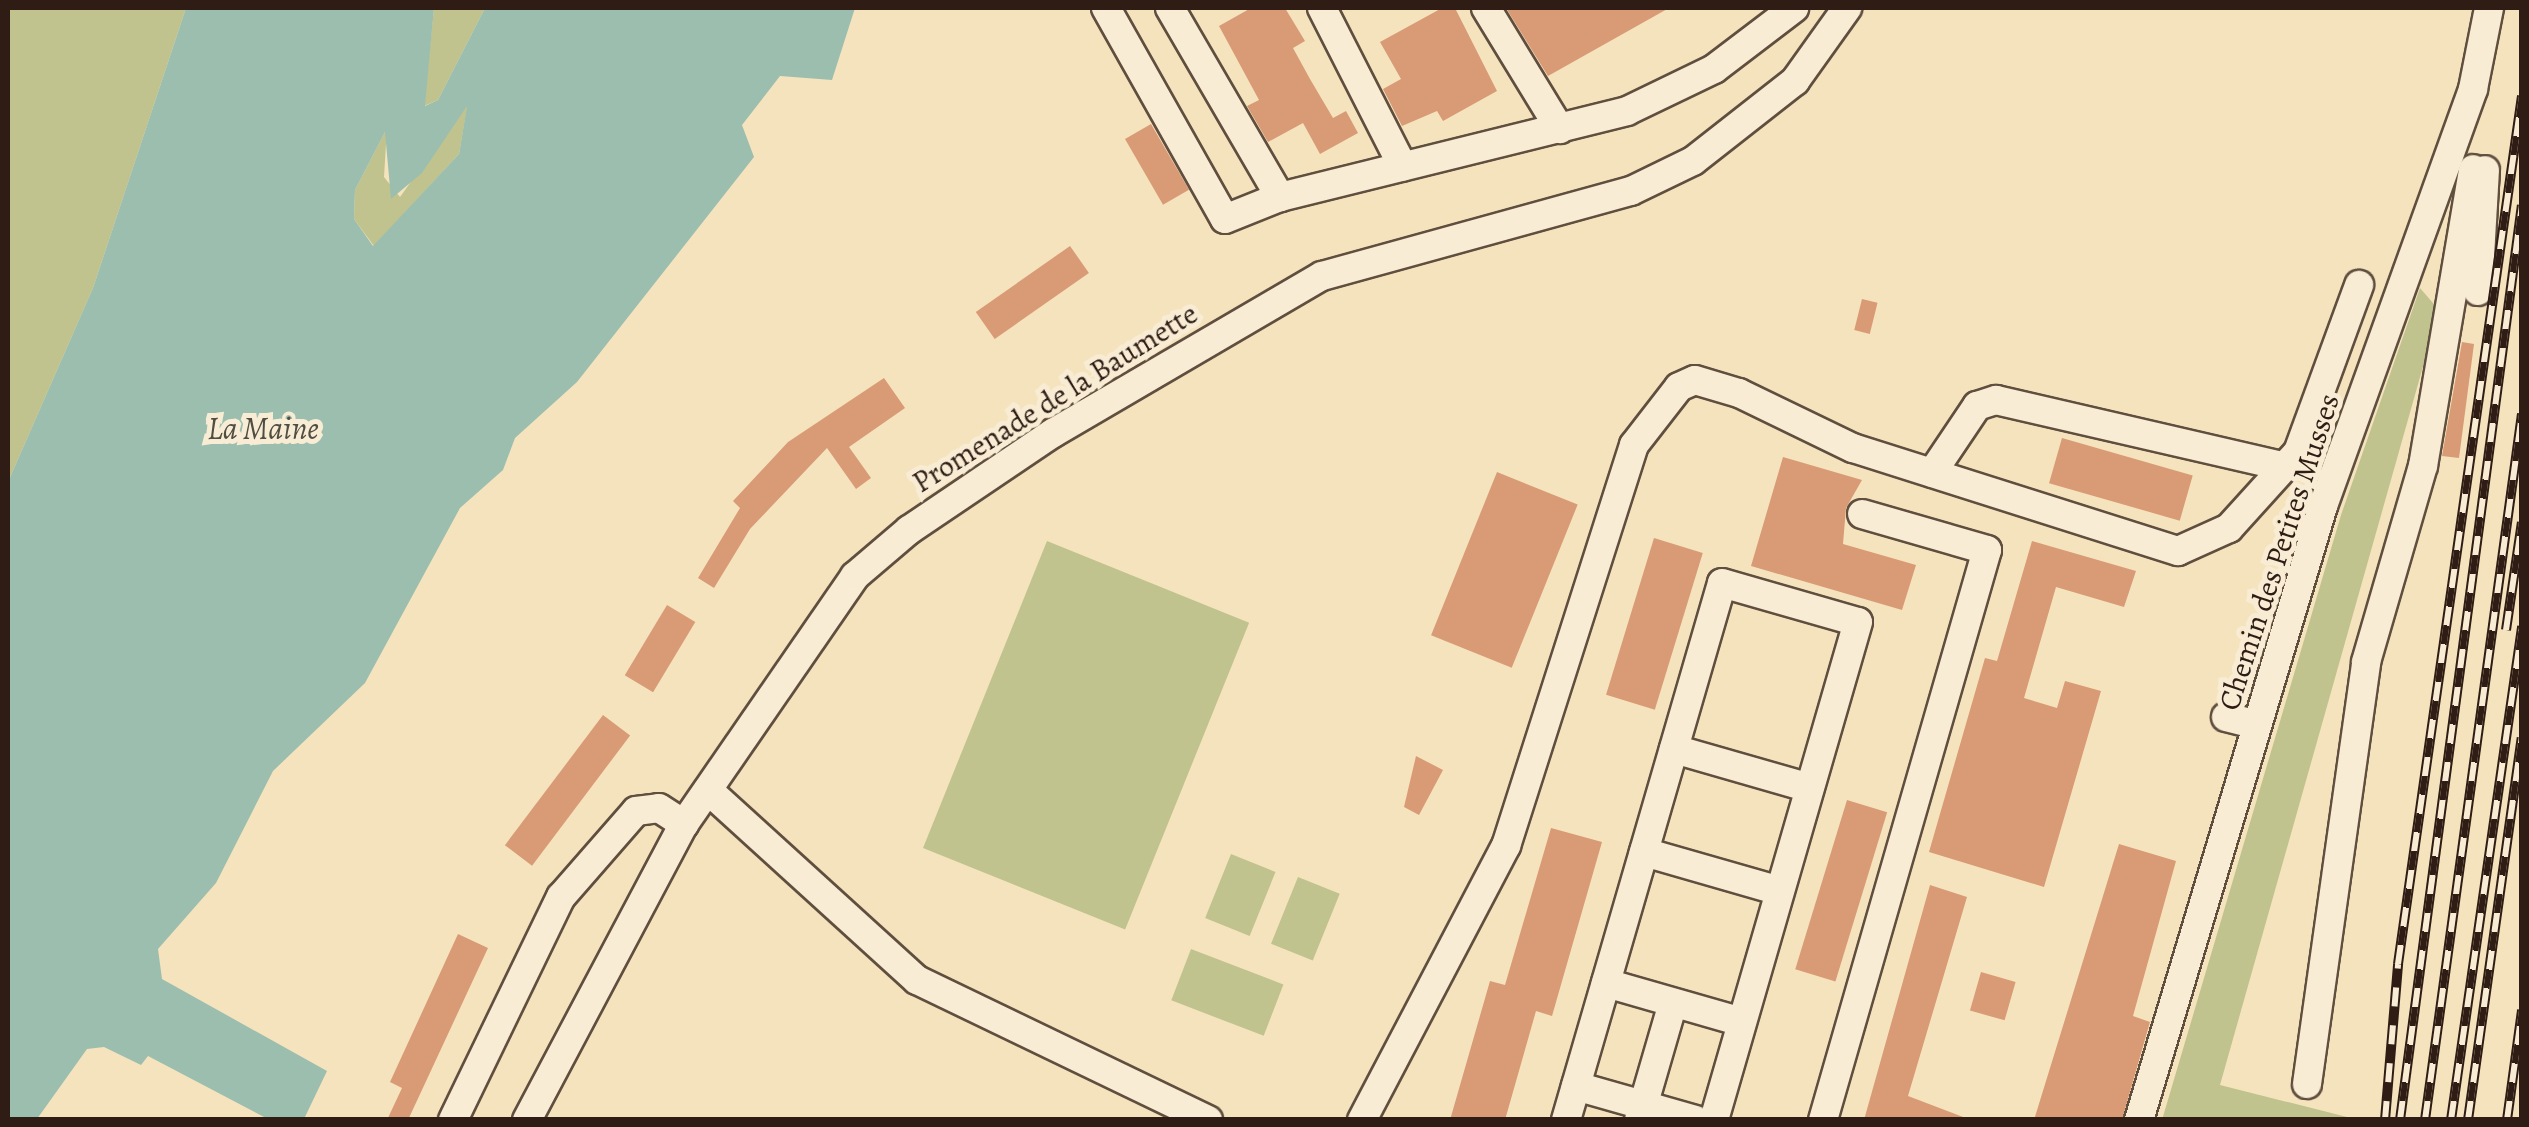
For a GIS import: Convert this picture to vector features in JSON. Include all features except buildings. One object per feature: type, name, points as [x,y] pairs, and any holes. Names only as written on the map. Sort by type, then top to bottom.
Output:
[{"type":"street","points":[[1106,8],[1225,219],[1280,197],[1560,129],[1686,85],[1794,8]]},
{"type":"street","points":[[1170,8],[1280,197]]},
{"type":"street","points":[[1322,8],[1403,167]]},
{"type":"street","points":[[1486,8],[1560,129]]},
{"type":"street","name":"Promenade de la Baumette","points":[[527,1120],[684,824],[855,576],[974,484],[1322,276],[1631,191],[1694,161],[1795,82],[1847,8]]},
{"type":"street","name":"Chemin des Petites Musses","points":[[2139,1120],[2323,506],[2461,165],[2488,8]]},
{"type":"street","points":[[2308,1084],[2366,662],[2423,466],[2461,165],[2490,176],[2478,291]]},
{"type":"street","points":[[1370,1115],[1506,846],[1543,708],[1634,445],[1656,408],[1696,380],[1932,472],[2178,550],[2229,528],[2282,466],[2315,415],[2359,285]]},
{"type":"street","points":[[1932,472],[1977,406],[1996,400],[2282,466]]},
{"type":"street","points":[[1823,1120],[1987,550],[1862,514]]},
{"type":"street","points":[[1566,1120],[1722,583],[1858,622],[1714,1120]]},
{"type":"street","points":[[2226,716],[2256,725]]},
{"type":"street","points":[[1674,749],[1810,788]]},
{"type":"street","points":[[708,790],[917,980],[1208,1120]]},
{"type":"street","points":[[453,1120],[561,896],[636,812],[659,808],[684,824]]},
{"type":"street","points":[[1644,852],[1780,891]]},
{"type":"street","points":[[1606,983],[1742,1022]]},
{"type":"street","points":[[1641,1112],[1673,1003]]},
{"type":"street","points":[[1576,1086],[1641,1112],[1695,1120]]},
{"type":"green space","points":[[8,8],[186,8],[93,288],[8,482]]},
{"type":"green space","points":[[434,8],[485,8],[438,100],[424,106]]},
{"type":"green space","points":[[468,102],[459,154],[374,246],[354,219],[355,190],[387,128],[384,177],[400,197]]},
{"type":"green space","points":[[2420,288],[2439,310],[2220,1085],[2355,1119],[2162,1120],[2341,515]]},
{"type":"green space","points":[[1047,541],[1249,623],[1125,930],[923,848]]},
{"type":"green space","points":[[1231,854],[1276,872],[1250,936],[1205,918]]},
{"type":"green space","points":[[1298,877],[1340,894],[1313,961],[1271,944]]},
{"type":"green space","points":[[1191,949],[1283,984],[1264,1036],[1171,1000]]},
{"type":"water","name":"La Maine","points":[[186,8],[434,8],[425,106],[438,100],[485,8],[855,8],[832,80],[780,76],[742,125],[754,157],[577,382],[515,438],[503,470],[460,508],[365,683],[273,771],[216,883],[158,949],[162,979],[327,1071],[304,1119],[268,1119],[148,1056],[141,1065],[104,1047],[87,1049],[37,1119],[8,1119],[8,482],[93,288]],"holes":[[[467,106],[459,154],[373,246],[354,219],[355,190],[385,132],[391,199],[422,173]]]},
{"type":"railway","points":[[2385,1120],[2398,964],[2522,96]]},
{"type":"railway","points":[[2400,1120],[2522,205]]},
{"type":"railway","points":[[2425,1120],[2522,414]]},
{"type":"railway","points":[[2506,630],[2522,522]]},
{"type":"railway","points":[[2451,1120],[2522,626]]},
{"type":"railway","points":[[2468,1120],[2522,738]]},
{"type":"railway","points":[[2507,1120],[2522,1010]]}]
